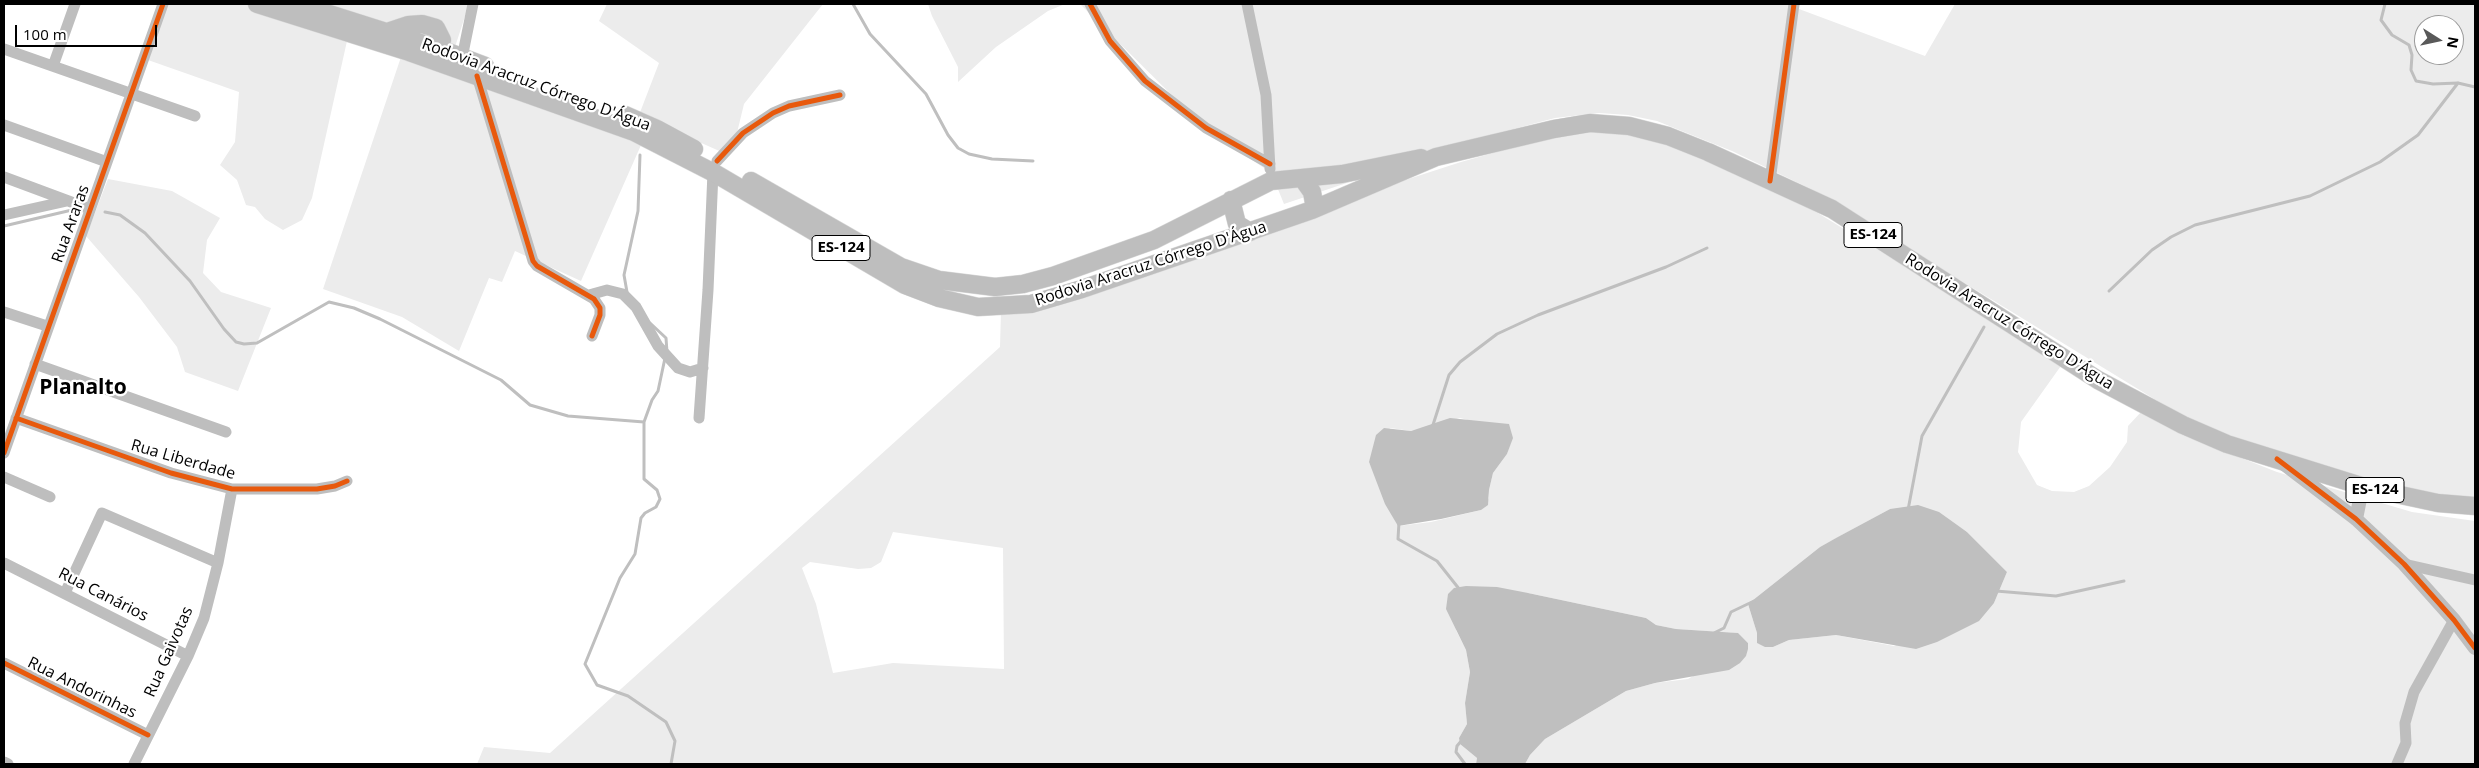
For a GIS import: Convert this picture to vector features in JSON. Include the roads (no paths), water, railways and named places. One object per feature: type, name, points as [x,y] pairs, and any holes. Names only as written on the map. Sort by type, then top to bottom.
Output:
[{"type":"main road","name":"Rodovia Aracruz Córrego D'Água","points":[[257,4],[438,55],[462,58],[639,121],[905,285],[939,298],[978,307],[1007,307],[1044,301],[1312,210],[1436,157]]},
{"type":"main road","points":[[298,4],[387,32],[408,25],[430,25],[440,33],[438,55]]},
{"type":"main road","name":"Rodovia Aracruz Córrego D'Água","points":[[438,55],[476,76],[612,122],[715,167],[902,267],[939,280],[978,286],[1010,286],[1053,276],[1154,240],[1231,200],[1271,173],[1302,178],[1342,174],[1409,159],[1436,157],[1554,129],[1590,123],[1620,125],[1668,136],[1832,209],[2098,380],[2183,425],[2227,444],[2368,488],[2438,503],[2475,506]]},
{"type":"main road","points":[[1302,178],[1312,192],[1314,203],[1312,210]]},
{"type":"main road","points":[[1231,200],[1237,224],[1250,232]]},
{"type":"street","points":[[53,66],[75,4]]},
{"type":"street","name":"Rua Araras","points":[[4,453],[47,326],[163,4]]},
{"type":"street","points":[[462,58],[473,4]]},
{"type":"street","points":[[1090,4],[1110,41],[1145,81],[1206,128],[1271,173]]},
{"type":"street","points":[[1247,4],[1266,95],[1271,173]]},
{"type":"street","points":[[1770,180],[1794,4]]},
{"type":"street","points":[[4,48],[196,116]]},
{"type":"street","points":[[476,76],[532,261],[537,266],[594,298],[600,308],[592,336]]},
{"type":"street","points":[[699,418],[715,167],[743,133],[773,113],[789,106],[840,95]]},
{"type":"street","points":[[4,125],[107,162]]},
{"type":"street","points":[[4,177],[90,209]]},
{"type":"street","points":[[4,215],[68,201]]},
{"type":"street","points":[[589,295],[607,290],[623,294],[636,307],[658,346],[678,368],[690,372],[703,368]]},
{"type":"street","points":[[4,312],[47,326]]},
{"type":"street","points":[[35,364],[226,432]]},
{"type":"street","name":"Rua Liberdade","points":[[16,418],[172,473],[232,489],[317,489],[335,486],[347,480]]},
{"type":"street","points":[[2277,460],[2356,519],[2404,564],[2454,620],[2475,648]]},
{"type":"street","points":[[4,477],[50,497]]},
{"type":"street","points":[[2356,519],[2360,499],[2368,488]]},
{"type":"street","name":"Rua Gaivotas","points":[[134,764],[188,656],[204,618],[218,563],[232,489]]},
{"type":"street","points":[[65,593],[102,513],[218,563]]},
{"type":"street","name":"Rua Canários","points":[[4,563],[188,656]]},
{"type":"street","points":[[2404,564],[2475,580]]},
{"type":"street","points":[[2397,764],[2406,742],[2405,723],[2414,692],[2454,620]]},
{"type":"street","name":"Rua Andorinhas","points":[[4,663],[148,735]]},
{"type":"street","points":[[4,762],[8,764]]},
{"type":"waterway","points":[[853,4],[870,34],[926,94],[948,135],[958,148],[969,154],[992,159],[1033,161]]},
{"type":"waterway","points":[[2385,4],[2381,20],[2392,35],[2409,45],[2412,55],[2411,70],[2416,81],[2433,84],[2458,83],[2475,87]]},
{"type":"waterway","points":[[2109,291],[2152,250],[2171,237],[2195,225],[2310,196],[2380,162],[2418,135],[2458,83]]},
{"type":"waterway","points":[[627,292],[624,275],[638,211],[640,155]]},
{"type":"waterway","points":[[4,226],[72,210]]},
{"type":"waterway","points":[[105,212],[120,215],[145,233],[190,281],[224,329],[236,342],[244,344],[257,343],[329,302],[354,308],[380,319],[501,380],[530,405],[568,416],[644,422]]},
{"type":"waterway","points":[[1432,428],[1449,375],[1460,362],[1497,334],[1538,315],[1666,267],[1707,248]]},
{"type":"waterway","points":[[650,323],[666,338],[667,352]]},
{"type":"waterway","points":[[1908,510],[1922,436],[1984,327]]},
{"type":"waterway","points":[[665,358],[658,391],[652,400],[644,422],[644,479],[657,490],[660,499],[656,507],[645,513],[641,518],[635,554],[620,578],[585,664],[597,685],[628,696],[666,722],[675,741],[671,764]]},
{"type":"waterway","points":[[1399,522],[1398,539],[1437,561],[1460,590]]},
{"type":"waterway","points":[[1996,591],[2056,596],[2124,581]]},
{"type":"waterway","points":[[1714,633],[1724,628],[1731,612],[1754,601]]},
{"type":"waterway","points":[[1462,740],[1457,746],[1456,752],[1465,764]]},
{"type":"district","name":"Planalto","points":[[83,388]]}]
